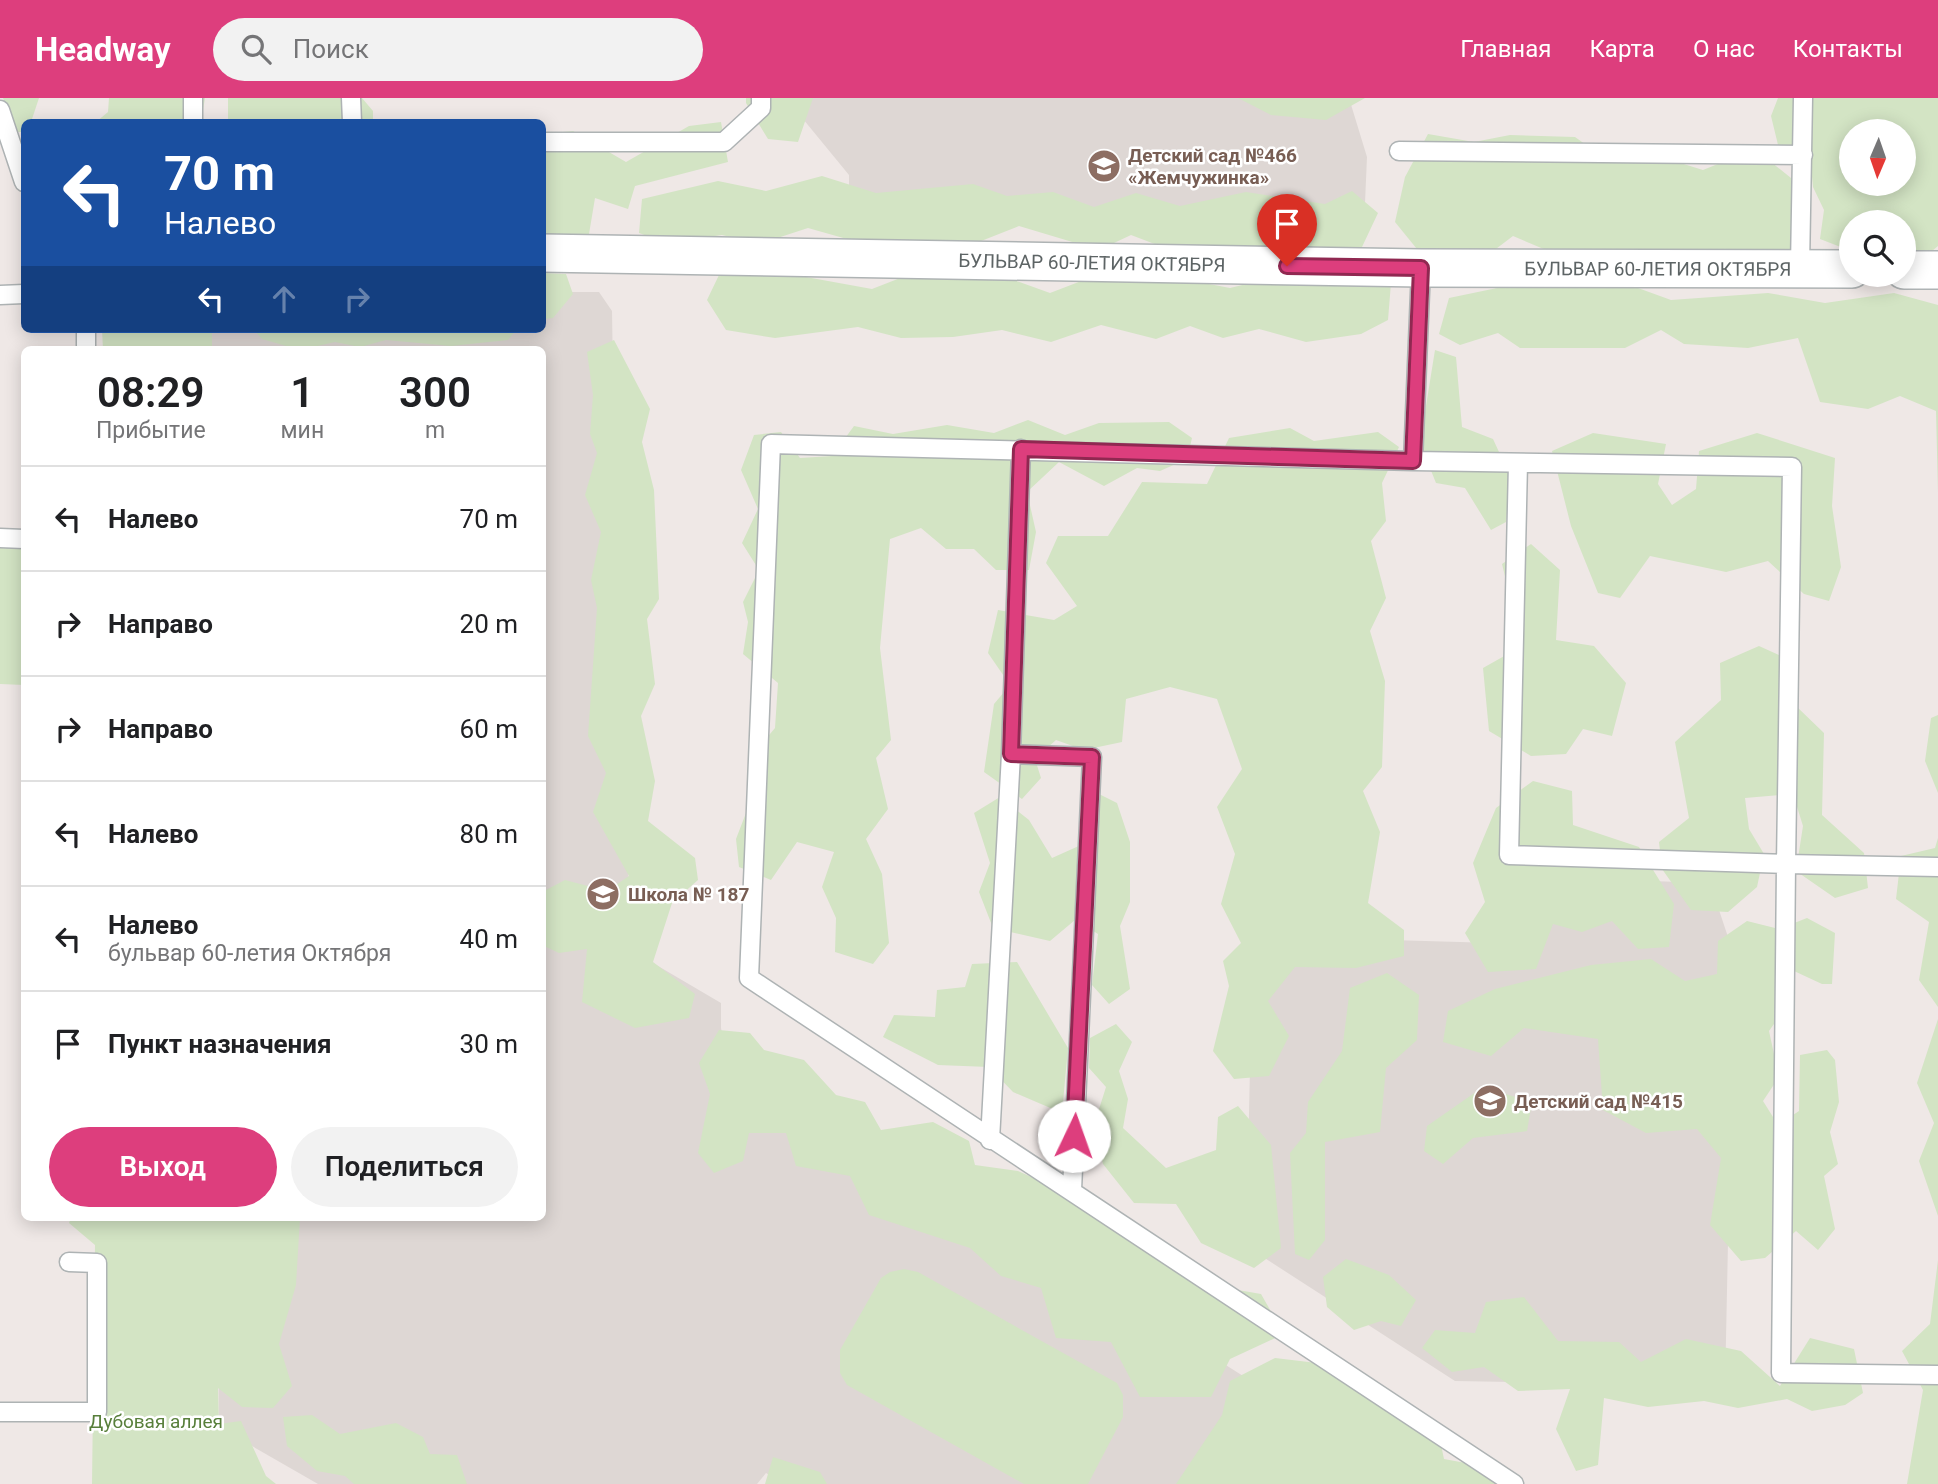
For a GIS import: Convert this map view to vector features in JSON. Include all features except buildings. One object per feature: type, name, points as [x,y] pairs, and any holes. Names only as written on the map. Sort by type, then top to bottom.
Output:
[{"type":"street","name":"БУЛЬВАР 60-ЛЕТИЯ ОКТЯБРЯ","points":[[546,253],[1421,268],[1839,268]]},
{"type":"street","points":[[1916,270],[1938,270]]},
{"type":"lane","points":[[192,119],[193,98]]},
{"type":"lane","points":[[351,98],[352,119]]},
{"type":"lane","points":[[546,142],[724,142],[761,108],[761,98]]},
{"type":"lane","points":[[1800,267],[1802,98]]},
{"type":"lane","points":[[0,110],[21,172]]},
{"type":"lane","points":[[1399,151],[1803,155]]},
{"type":"lane","points":[[1413,461],[1421,268]]},
{"type":"lane","points":[[0,295],[21,294]]},
{"type":"lane","points":[[1514,1484],[1072,1190],[990,1140],[749,978],[771,444],[1413,461],[1792,467],[1781,1373],[1938,1375]]},
{"type":"lane","points":[[990,1140],[1011,754],[1021,449]]},
{"type":"lane","points":[[1518,463],[1509,855],[1938,867]]},
{"type":"lane","points":[[0,538],[21,539]]},
{"type":"lane","points":[[1011,754],[1092,757],[1072,1190]]},
{"type":"lane","points":[[0,1412],[97,1412],[97,1263],[69,1262]]},
{"type":"shaded area","name":"Детский сад №466 «Жемчужинка»","points":[[795,98],[1349,98],[1367,157],[1364,226],[849,213],[849,175],[794,108]]},
{"type":"shaded area","name":"Школа № 187","points":[[546,292],[599,292],[612,311],[620,821],[641,956],[721,1003],[721,1028],[725,1047],[1262,1388],[1212,1484],[784,1484],[766,1473],[757,1484],[318,1484],[219,1427],[217,1221],[546,1221],[546,346],[187,346],[187,333],[546,333]]},
{"type":"shaded area","name":"Детский сад №415","points":[[1499,876],[1710,883],[1734,955],[1725,1386],[1455,1381],[1246,1246],[1253,936],[1494,943]]},
{"type":"green space","points":[[3,98],[39,98],[32,119],[21,119],[21,132],[16,132]]},
{"type":"green space","points":[[109,98],[205,98],[202,119],[100,119],[108,112]]},
{"type":"green space","points":[[228,98],[362,98],[373,111],[373,119],[228,119]]},
{"type":"green space","points":[[746,98],[813,98],[798,142],[768,139],[746,103]]},
{"type":"green space","points":[[1238,98],[1365,98],[1326,120],[1271,115]]},
{"type":"green space","points":[[1778,98],[1938,98],[1938,246],[1932,251],[1916,254],[1916,210],[1839,210],[1839,246],[1820,239],[1824,210],[1813,187],[1811,166],[1779,149],[1771,116]]},
{"type":"green space","points":[[721,122],[728,162],[635,186],[628,209],[595,198],[589,234],[546,250],[546,134],[573,131],[626,162],[689,126]]},
{"type":"green space","points":[[1428,134],[1474,142],[1510,135],[1575,137],[1606,159],[1661,157],[1703,170],[1755,149],[1791,178],[1797,245],[1767,261],[1700,264],[1663,250],[1636,261],[1565,258],[1513,236],[1484,258],[1421,254],[1395,222],[1405,177]]},
{"type":"green space","points":[[822,176],[876,193],[973,184],[1007,196],[1053,192],[1094,207],[1136,193],[1180,206],[1246,192],[1325,204],[1352,191],[1378,213],[1362,247],[1287,261],[1228,245],[1181,254],[1131,235],[1099,250],[1019,226],[971,245],[861,243],[808,228],[759,244],[722,235],[667,243],[639,233],[642,199],[718,181],[766,191]]},
{"type":"green space","points":[[773,271],[872,289],[913,273],[995,273],[1050,293],[1097,275],[1157,274],[1230,288],[1287,274],[1391,283],[1388,320],[1361,334],[1306,342],[1259,329],[1223,338],[1190,326],[1156,339],[1101,325],[1051,342],[1002,330],[953,337],[901,338],[858,327],[775,338],[726,330],[707,300],[719,275]]},
{"type":"green space","points":[[546,273],[566,274],[573,294],[553,318],[546,319]]},
{"type":"green space","points":[[1616,280],[1671,300],[1768,293],[1825,303],[1894,293],[1938,305],[1938,493],[1936,411],[1900,396],[1868,409],[1820,402],[1798,338],[1748,348],[1684,344],[1661,330],[1625,348],[1520,348],[1498,333],[1460,345],[1439,334],[1449,298],[1497,288]]},
{"type":"green space","points":[[102,333],[212,333],[212,346],[103,346]]},
{"type":"green space","points":[[257,333],[514,333],[508,340],[451,346],[386,340],[364,346],[335,342],[318,346],[286,346],[262,339]]},
{"type":"green space","points":[[614,340],[650,409],[642,442],[654,490],[659,599],[647,619],[655,684],[641,716],[655,781],[648,821],[695,858],[698,880],[672,903],[653,962],[695,994],[689,1018],[635,1028],[582,1002],[587,949],[559,953],[546,947],[546,890],[565,880],[607,891],[629,876],[593,812],[606,773],[588,736],[597,608],[591,580],[601,532],[585,495],[597,453],[590,434],[593,395],[587,352]]},
{"type":"green space","points":[[1435,350],[1456,357],[1462,427],[1493,439],[1511,478],[1506,522],[1491,530],[1465,488],[1436,483],[1420,443]]},
{"type":"green space","points":[[1028,420],[1065,435],[1099,423],[1169,422],[1192,438],[1187,459],[1160,471],[1137,468],[1104,486],[1059,462],[1027,492],[1036,532],[1029,570],[996,570],[974,549],[946,549],[921,528],[890,539],[880,648],[891,740],[876,758],[888,809],[866,839],[882,874],[889,943],[873,964],[835,952],[836,918],[822,887],[834,852],[797,842],[771,880],[739,867],[736,839],[751,800],[749,759],[775,728],[778,683],[743,654],[748,622],[743,602],[759,570],[742,543],[758,509],[741,470],[754,435],[781,432],[800,458],[832,456],[854,426],[893,434],[947,425],[994,433]]},
{"type":"green space","points":[[1290,428],[1314,441],[1378,432],[1399,447],[1382,483],[1386,521],[1371,541],[1386,598],[1370,631],[1385,681],[1382,767],[1363,791],[1380,832],[1368,903],[1404,930],[1404,956],[1356,968],[1295,967],[1268,1001],[1289,1036],[1269,1076],[1234,1079],[1213,1051],[1229,986],[1223,961],[1241,943],[1221,904],[1235,854],[1217,807],[1242,769],[1217,699],[1170,687],[1126,699],[1122,742],[1084,750],[1056,740],[1035,759],[1041,778],[1022,799],[984,772],[994,704],[1010,685],[988,653],[998,610],[1054,620],[1077,606],[1046,563],[1058,536],[1108,536],[1142,482],[1207,484],[1229,438]]},
{"type":"green space","points":[[1593,433],[1666,444],[1658,484],[1672,505],[1696,489],[1699,451],[1757,433],[1835,458],[1832,506],[1841,567],[1829,601],[1804,594],[1768,561],[1726,572],[1650,556],[1620,598],[1598,593],[1571,526],[1552,451]]},
{"type":"green space","points":[[0,530],[21,530],[21,685],[0,684]]},
{"type":"green space","points":[[1531,544],[1560,570],[1556,640],[1594,646],[1626,683],[1612,736],[1583,729],[1566,754],[1531,756],[1489,731],[1483,668],[1522,646],[1502,564]]},
{"type":"green space","points":[[1759,646],[1799,664],[1796,706],[1824,733],[1822,815],[1864,853],[1868,888],[1835,898],[1796,871],[1803,826],[1793,794],[1745,798],[1749,829],[1764,854],[1757,887],[1728,912],[1691,910],[1662,869],[1659,842],[1689,818],[1675,742],[1721,700],[1720,663]]},
{"type":"green space","points":[[1938,715],[1938,793],[1925,761],[1931,718]]},
{"type":"green space","points":[[1533,781],[1572,791],[1573,825],[1639,847],[1674,904],[1669,947],[1638,949],[1612,921],[1582,932],[1553,924],[1536,969],[1488,972],[1465,933],[1485,902],[1473,863],[1496,808]]},
{"type":"green space","points":[[1099,794],[1117,803],[1130,842],[1130,902],[1120,926],[1130,989],[1109,1004],[1092,985],[1098,934],[1075,920],[1050,941],[993,928],[979,892],[990,863],[974,813],[1000,797],[1029,820],[1052,858],[1081,845],[1080,810]]},
{"type":"green space","points":[[1938,838],[1938,1007],[1919,980],[1929,922],[1896,899],[1901,856],[1935,848]]},
{"type":"green space","points":[[1807,918],[1835,933],[1832,984],[1822,984],[1794,971],[1789,1003],[1769,1031],[1779,1077],[1763,1101],[1778,1125],[1799,1111],[1800,1055],[1827,1050],[1835,1060],[1839,1102],[1830,1132],[1838,1164],[1824,1176],[1835,1229],[1818,1250],[1796,1231],[1765,1258],[1741,1261],[1710,1225],[1721,1158],[1697,1129],[1646,1133],[1603,1110],[1598,1039],[1524,1028],[1491,1056],[1443,1042],[1448,1011],[1495,989],[1591,965],[1651,959],[1685,981],[1717,974],[1718,941],[1747,921],[1779,929]]},
{"type":"green space","points":[[1017,962],[1068,1048],[1062,1113],[1013,1092],[989,1067],[938,1065],[883,1037],[894,1015],[935,1017],[937,990],[965,987],[972,964]]},
{"type":"green space","points":[[1387,973],[1419,995],[1417,1040],[1386,1068],[1380,1132],[1325,1142],[1325,1240],[1309,1260],[1295,1254],[1290,1153],[1306,1133],[1308,1102],[1342,1051],[1350,988]]},
{"type":"green space","points":[[1938,1019],[1938,1216],[1919,1161],[1934,1123],[1917,1083]]},
{"type":"green space","points":[[1116,1024],[1132,1042],[1119,1071],[1128,1099],[1123,1128],[1166,1168],[1216,1150],[1218,1117],[1238,1106],[1271,1145],[1281,1248],[1254,1268],[1201,1243],[1176,1204],[1134,1203],[1103,1164],[1094,1125],[1106,1087],[1089,1068],[1090,1038]]},
{"type":"green space","points":[[719,1030],[750,1033],[764,1050],[804,1060],[836,1095],[865,1102],[881,1130],[933,1122],[969,1141],[975,1165],[1018,1171],[1056,1188],[1209,1285],[1261,1294],[1284,1334],[1230,1359],[1211,1397],[1140,1397],[1111,1342],[1056,1338],[1041,1288],[1001,1276],[970,1248],[869,1215],[850,1176],[796,1166],[786,1133],[749,1133],[743,1161],[714,1173],[698,1153],[710,1094],[699,1063]]},
{"type":"green space","points":[[1483,1087],[1532,1102],[1527,1131],[1473,1138],[1443,1164],[1424,1151],[1427,1126]]},
{"type":"green space","name":"Дубовая аллея","points":[[300,1221],[296,1285],[279,1344],[292,1386],[273,1408],[242,1407],[218,1388],[219,1424],[241,1421],[266,1476],[276,1484],[92,1484],[95,1245],[69,1223]]},
{"type":"green space","points":[[1346,1259],[1389,1275],[1416,1300],[1401,1326],[1381,1321],[1354,1330],[1327,1307],[1323,1277]]},
{"type":"green space","points":[[1938,1260],[1938,1484],[1907,1484],[1923,1390],[1902,1351],[1930,1324]]},
{"type":"green space","points":[[904,1269],[918,1272],[1117,1383],[1123,1395],[1123,1417],[1088,1484],[1024,1484],[847,1385],[840,1373],[840,1350],[881,1278],[890,1272]]},
{"type":"green space","points":[[1524,1297],[1558,1341],[1619,1342],[1641,1362],[1686,1339],[1741,1351],[1780,1386],[1810,1338],[1854,1349],[1863,1393],[1845,1405],[1812,1411],[1787,1399],[1738,1408],[1704,1401],[1648,1407],[1604,1398],[1598,1465],[1576,1471],[1556,1429],[1570,1389],[1518,1391],[1484,1367],[1452,1372],[1422,1348],[1435,1330],[1475,1333],[1486,1302]]},
{"type":"green space","points":[[1275,1358],[1342,1366],[1437,1426],[1444,1459],[1498,1469],[1519,1484],[1176,1484],[1222,1415],[1230,1381]]},
{"type":"green space","points":[[312,1415],[340,1434],[396,1423],[423,1437],[430,1454],[457,1455],[467,1484],[354,1484],[345,1476],[317,1471],[287,1446],[283,1417]]},
{"type":"green space","points":[[773,1457],[820,1472],[827,1484],[765,1484]]},
{"type":"place","name":"Детский сад №466 «Жемчужинка»","points":[[1104,166]]},
{"type":"place","name":"Школа № 187","points":[[603,894]]},
{"type":"place","name":"Детский сад №415","points":[[1490,1101]]},
{"type":"route","points":[[1074,1136],[1092,757],[1011,754],[1021,449],[1413,461],[1421,268],[1287,266]]}]
